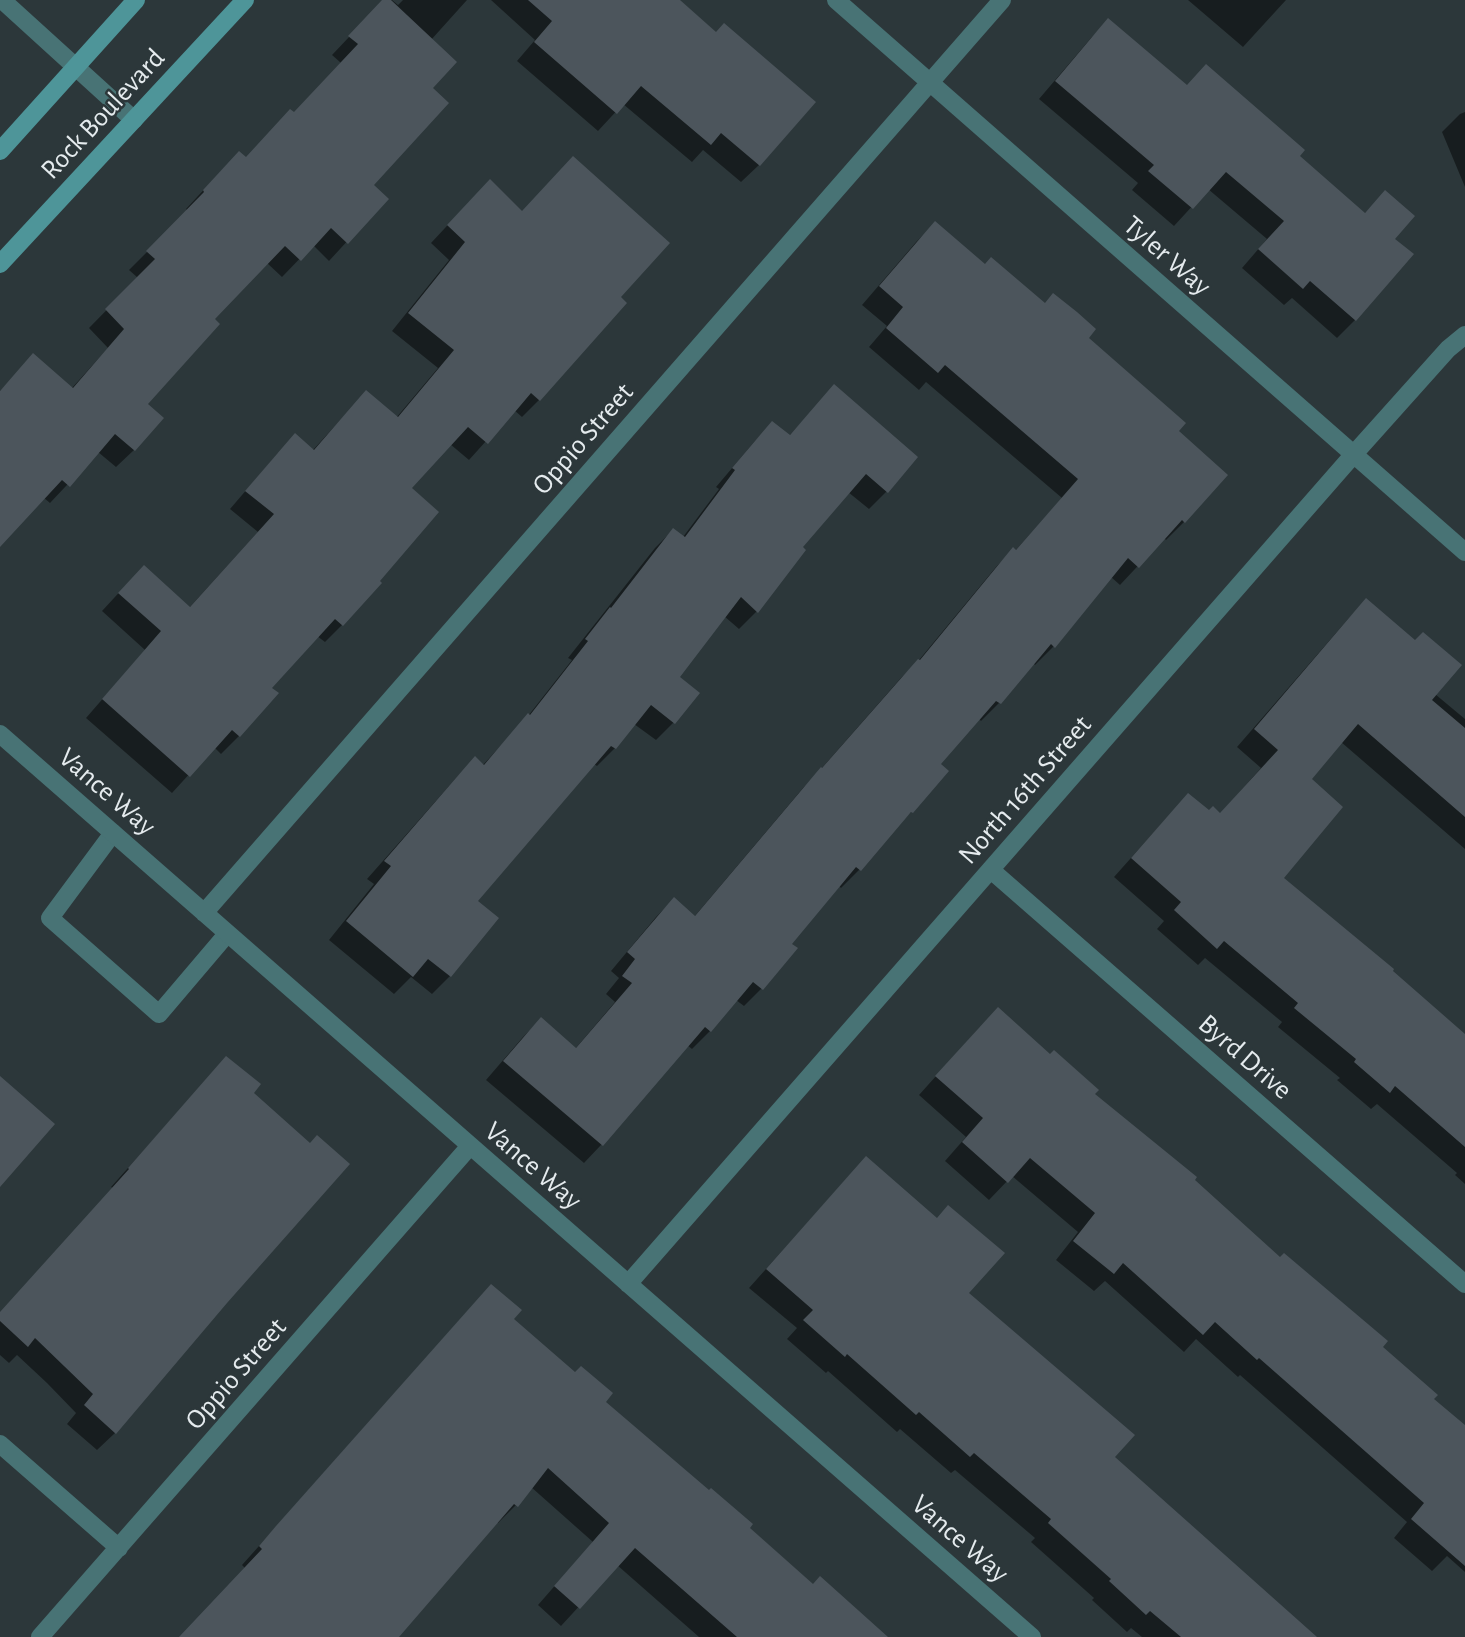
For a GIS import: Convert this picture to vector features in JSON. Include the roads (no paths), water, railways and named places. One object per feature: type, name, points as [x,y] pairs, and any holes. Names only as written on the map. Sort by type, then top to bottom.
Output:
[{"type":"main road","name":"Rock Boulevard","points":[[0,150],[136,0]]},
{"type":"main road","name":"Rock Boulevard","points":[[0,264],[245,0]]},
{"type":"street","points":[[2,0],[134,120]]},
{"type":"street","name":"Tyler Way","points":[[836,0],[1465,552]]},
{"type":"street","name":"Oppio Street","points":[[204,913],[1002,0]]},
{"type":"street","name":"North 16th Street","points":[[628,1284],[1354,454],[1448,349],[1465,335]]},
{"type":"street","name":"Vance Way","points":[[0,734],[1032,1637]]},
{"type":"street","points":[[113,833],[50,918],[159,1014],[227,934]]},
{"type":"street","name":"Byrd Drive","points":[[991,870],[1465,1284]]},
{"type":"street","name":"Oppio Street","points":[[40,1637],[470,1146]]},
{"type":"street","points":[[0,1444],[119,1548]]}]
